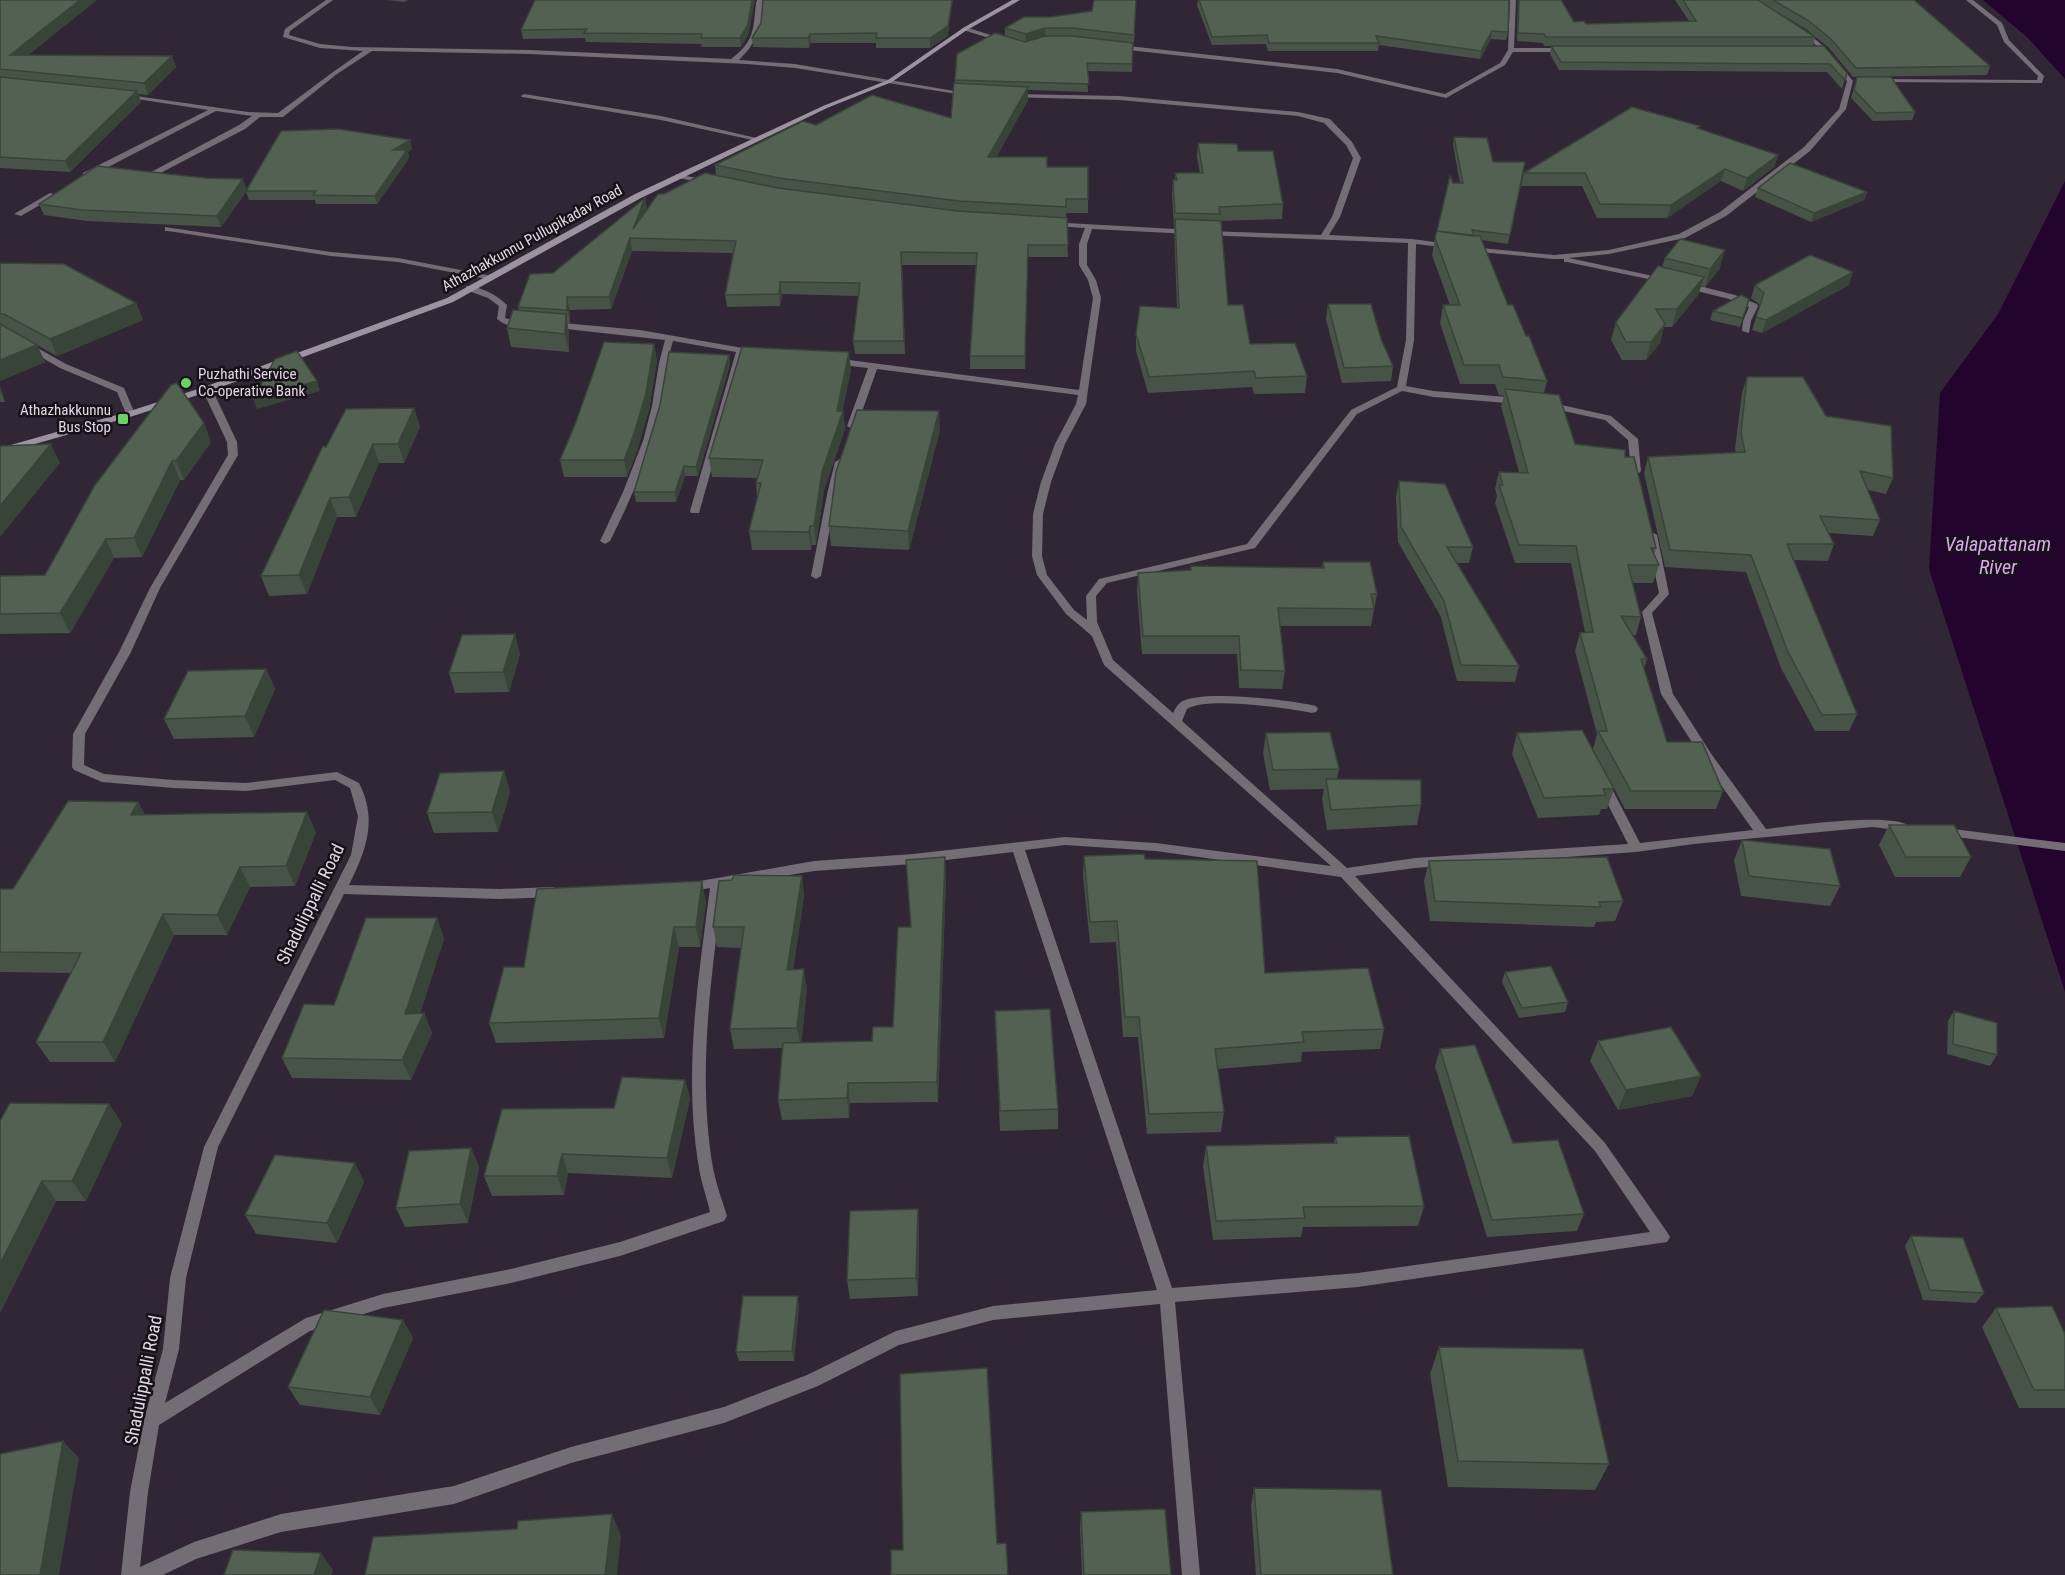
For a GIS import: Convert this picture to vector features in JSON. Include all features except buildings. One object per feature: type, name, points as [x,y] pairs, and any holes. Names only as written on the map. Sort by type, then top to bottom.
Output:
[{"type":"main road","name":"Athazhakkunnu Pullupikadav Road","points":[[0,452],[207,389],[450,300],[679,176],[825,107],[890,81],[965,29],[1017,0]]},
{"type":"street","points":[[330,0],[287,30],[285,36],[320,46],[733,61],[795,66],[928,89],[982,94]]},
{"type":"street","points":[[733,61],[746,51],[755,35],[759,25],[757,7],[760,0]]},
{"type":"street","points":[[1115,47],[1337,71],[1446,96],[1503,64],[1511,50],[1514,0]]},
{"type":"street","points":[[1874,81],[2040,82],[2041,76],[2006,41],[2000,24],[1969,0]]},
{"type":"street","points":[[1042,224],[1412,241],[1515,255],[1554,257],[1609,252],[1654,244],[1682,236],[1723,214],[1807,148],[1842,109],[1856,81],[1788,22]]},
{"type":"street","points":[[965,29],[1017,44]]},
{"type":"street","points":[[116,94],[280,116],[350,62],[371,49]]},
{"type":"street","points":[[1511,50],[1581,50]]},
{"type":"street","points":[[1004,95],[1119,98],[1219,105],[1298,114],[1327,121],[1349,144],[1357,158],[1336,217],[1323,238]]},
{"type":"street","points":[[524,96],[661,118],[757,139]]},
{"type":"street","points":[[74,182],[215,109]]},
{"type":"street","points":[[144,178],[242,127],[259,114]]},
{"type":"street","points":[[679,176],[713,183]]},
{"type":"street","points":[[18,214],[58,192]]},
{"type":"street","points":[[1089,227],[1083,244],[1083,265],[1092,280],[1097,298],[1081,404],[1060,444],[1046,482],[1038,514],[1037,556],[1042,575],[1070,612],[1098,636]]},
{"type":"street","points":[[168,229],[331,254],[398,260],[487,278]]},
{"type":"street","points":[[1401,387],[1410,340],[1412,241]]},
{"type":"street","points":[[1554,257],[1746,302],[1754,306],[1747,321],[1746,331]]},
{"type":"street","points":[[470,288],[491,296],[503,305],[501,319],[507,323],[531,324]]},
{"type":"street","points":[[543,325],[597,328],[770,354]]},
{"type":"street","points":[[0,334],[8,335],[63,366],[121,390],[130,414]]},
{"type":"street","points":[[605,542],[639,464],[657,406],[665,351],[670,338]]},
{"type":"street","points":[[695,511],[741,350]]},
{"type":"street","points":[[827,360],[1082,393]]},
{"type":"street","points":[[848,438],[874,365]]},
{"type":"street","points":[[143,1575],[194,1551],[281,1523],[454,1495],[570,1455],[724,1414],[812,1381],[896,1338],[993,1313],[1358,1280],[1662,1237],[1600,1147],[1345,873],[1108,662],[1092,622],[1091,596],[1103,581],[1251,546],[1354,412],[1401,387],[1434,394],[1570,408],[1608,418],[1633,439],[1638,481]]},
{"type":"street","name":"Shadulippalli Road","points":[[130,1575],[152,1420],[171,1349],[178,1278],[212,1147],[357,855],[364,816],[355,786],[337,776],[246,787],[214,786],[102,778],[78,767],[79,734],[124,652],[155,588],[233,455],[232,442],[207,389]]},
{"type":"street","points":[[816,576],[827,531],[831,491],[845,449]]},
{"type":"street","points":[[1649,519],[1664,594],[1647,612],[1667,694],[1708,758],[1762,833]]},
{"type":"street","points":[[1176,722],[1179,711],[1187,703],[1208,700],[1312,709]]},
{"type":"street","points":[[1601,777],[1636,848]]},
{"type":"street","points":[[678,888],[814,866],[1018,848],[1065,841],[1156,847],[1345,873],[1415,862],[1636,848],[1873,823],[2065,847]]},
{"type":"street","points":[[1018,848],[1167,1296],[1191,1575]]},
{"type":"street","points":[[152,1420],[306,1325],[383,1301],[511,1276],[620,1249],[719,1216],[706,1167],[701,1109],[701,1031],[717,882]]},
{"type":"street","points":[[341,889],[500,894],[571,891]]},
{"type":"water","points":[[1983,0],[2065,0],[2065,79],[2028,38]]},
{"type":"water","name":"Valapattanam River","points":[[2065,181],[2065,992],[1929,569],[1940,393],[1998,314]]},
{"type":"place","name":"Puzhathi Service Co-operative Bank","points":[[186,383]]},
{"type":"place","name":"Athazhakkunnu Bus Stop","points":[[123,419]]}]
